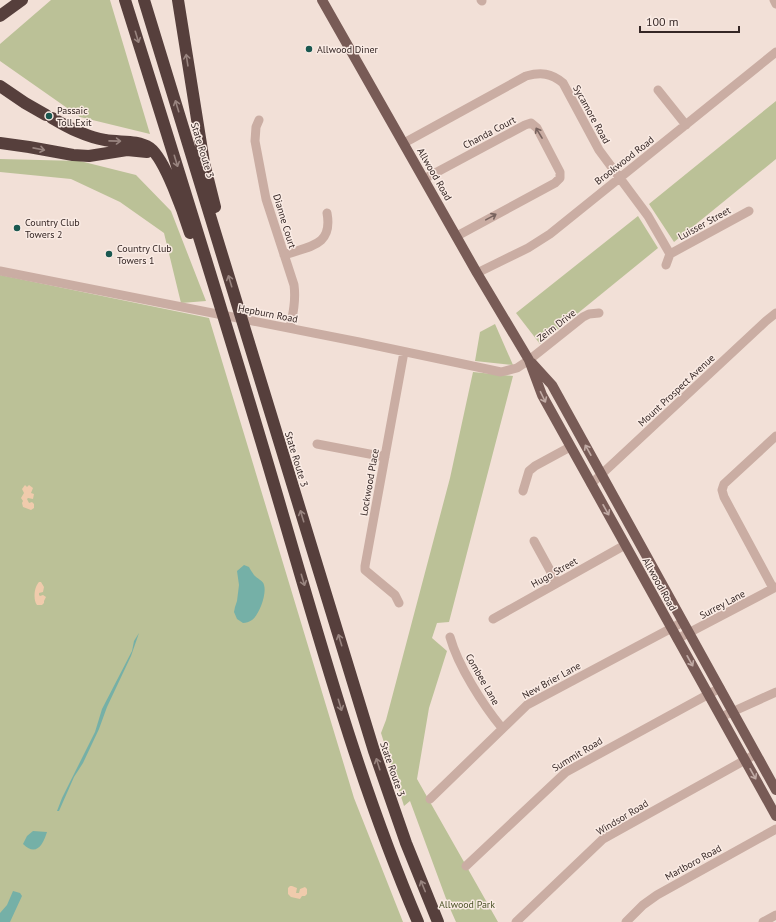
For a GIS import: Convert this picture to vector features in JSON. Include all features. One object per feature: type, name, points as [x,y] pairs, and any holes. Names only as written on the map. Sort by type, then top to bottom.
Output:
[{"type":"highway","points":[[0,16],[22,0]]},
{"type":"highway","points":[[125,0],[215,288],[365,784],[418,922]]},
{"type":"highway","name":"State Route 3","points":[[144,0],[376,757],[406,843],[438,922]]},
{"type":"highway","points":[[178,0],[204,163],[214,203],[225,264]]},
{"type":"highway","points":[[0,86],[25,103],[78,132],[93,138],[107,141],[143,144],[152,150],[160,161],[166,171],[188,228],[208,288],[266,481],[298,564]]},
{"type":"highway","points":[[0,143],[73,155],[89,156],[128,150],[141,150],[154,155],[160,161]]},
{"type":"main road","name":"Allwood Road","points":[[322,0],[477,273],[529,360],[542,395],[570,447],[776,816]]},
{"type":"main road","name":"Allwood Road","points":[[529,360],[552,385],[776,790]]},
{"type":"street","points":[[774,0],[776,4]]},
{"type":"street","name":"Brookwood Road","points":[[477,273],[541,240],[776,52]]},
{"type":"street","name":"Sycamore Road","points":[[404,143],[526,76],[543,73],[553,77],[562,83],[599,150],[648,216],[670,254]]},
{"type":"street","points":[[658,90],[686,125]]},
{"type":"street","name":"Dianne Court","points":[[259,120],[256,127],[255,141],[266,199],[294,285],[294,310],[290,328]]},
{"type":"street","name":"Chanda Court","points":[[424,178],[525,125],[531,123],[537,128],[560,172],[560,178],[555,183],[457,236]]},
{"type":"street","name":"Luisser Street","points":[[670,254],[749,211]]},
{"type":"street","points":[[284,255],[320,242],[324,238],[328,226],[327,213]]},
{"type":"street","points":[[666,264],[670,254]]},
{"type":"street","name":"Hepburn Road","points":[[0,271],[290,328],[501,372],[517,368],[529,360]]},
{"type":"street","name":"Zeim Drive","points":[[529,360],[583,317],[589,314],[599,313]]},
{"type":"street","name":"Mount Prospect Avenue","points":[[591,484],[776,313]]},
{"type":"street","name":"Lockwood Place","points":[[399,603],[395,595],[365,570],[404,352]]},
{"type":"street","points":[[774,588],[724,497],[722,490],[724,484],[776,436]]},
{"type":"street","points":[[317,444],[386,457]]},
{"type":"street","points":[[523,491],[529,471],[535,466],[570,447]]},
{"type":"street","points":[[534,541],[557,583]]},
{"type":"street","name":"Hugo Street","points":[[493,619],[625,545]]},
{"type":"street","name":"Surrey Lane","points":[[678,639],[774,588]]},
{"type":"street","name":"New Brier Lane","points":[[430,799],[527,705],[554,689],[683,622]]},
{"type":"street","name":"Combee Lane","points":[[450,637],[453,649],[470,681],[489,712],[502,728]]},
{"type":"street","name":"Summit Road","points":[[466,866],[566,772],[720,688]]},
{"type":"street","points":[[721,717],[776,692]]},
{"type":"street","name":"Windsor Road","points":[[516,922],[603,839],[756,754]]},
{"type":"street","name":"Marlboro Road","points":[[626,922],[657,895],[776,829]]},
{"type":"street","points":[[763,922],[776,915]]},
{"type":"green space","points":[[51,0],[110,0],[150,134],[80,117],[0,61],[0,44]]},
{"type":"green space","points":[[776,101],[776,159],[674,242],[649,204]]},
{"type":"green space","points":[[0,159],[80,161],[136,175],[171,211],[206,301],[181,303],[164,233],[120,202],[71,179],[0,172]]},
{"type":"green space","points":[[638,216],[658,248],[540,344],[516,313]]},
{"type":"green space","points":[[0,275],[209,318],[354,798],[403,922],[0,922]]},
{"type":"green space","points":[[495,324],[513,365],[475,361],[480,332]]},
{"type":"green space","name":"Allwood Park","points":[[473,372],[513,376],[449,622],[437,623],[432,638],[447,651],[429,708],[417,779],[498,922],[456,922],[410,801],[404,806],[381,733],[386,720],[450,478]]},
{"type":"sand","points":[[25,485],[27,487],[29,485],[33,488],[31,493],[34,494],[33,499],[27,499],[29,503],[32,502],[34,504],[34,508],[31,510],[23,507],[22,503],[23,501],[21,498],[24,493],[22,489]]},
{"type":"sand","points":[[39,582],[41,582],[44,587],[43,592],[39,593],[39,595],[46,597],[42,605],[37,605],[35,600],[35,590]]},
{"type":"sand","points":[[292,886],[297,888],[296,893],[299,893],[300,889],[305,887],[307,889],[307,894],[302,896],[300,899],[291,897],[288,894],[288,888]]},
{"type":"water","points":[[244,565],[249,567],[254,575],[262,582],[265,589],[262,604],[257,614],[252,620],[243,623],[237,619],[234,612],[239,585],[237,571]]},
{"type":"water","points":[[139,633],[131,656],[107,707],[99,729],[83,763],[74,777],[59,811],[57,811],[95,732],[102,709],[132,651],[134,641]]},
{"type":"water","points":[[33,831],[47,832],[41,845],[35,849],[28,848],[23,844],[27,836]]},
{"type":"water","points":[[13,891],[20,893],[22,896],[10,922],[0,922],[0,913],[7,905]]},
{"type":"place","name":"Allwood Diner","points":[[309,49]]},
{"type":"place","name":"Passaic Toll Exit","points":[[49,116]]},
{"type":"place","name":"Country Club Towers 2","points":[[17,228]]},
{"type":"place","name":"Country Club Towers 1","points":[[109,254]]}]
